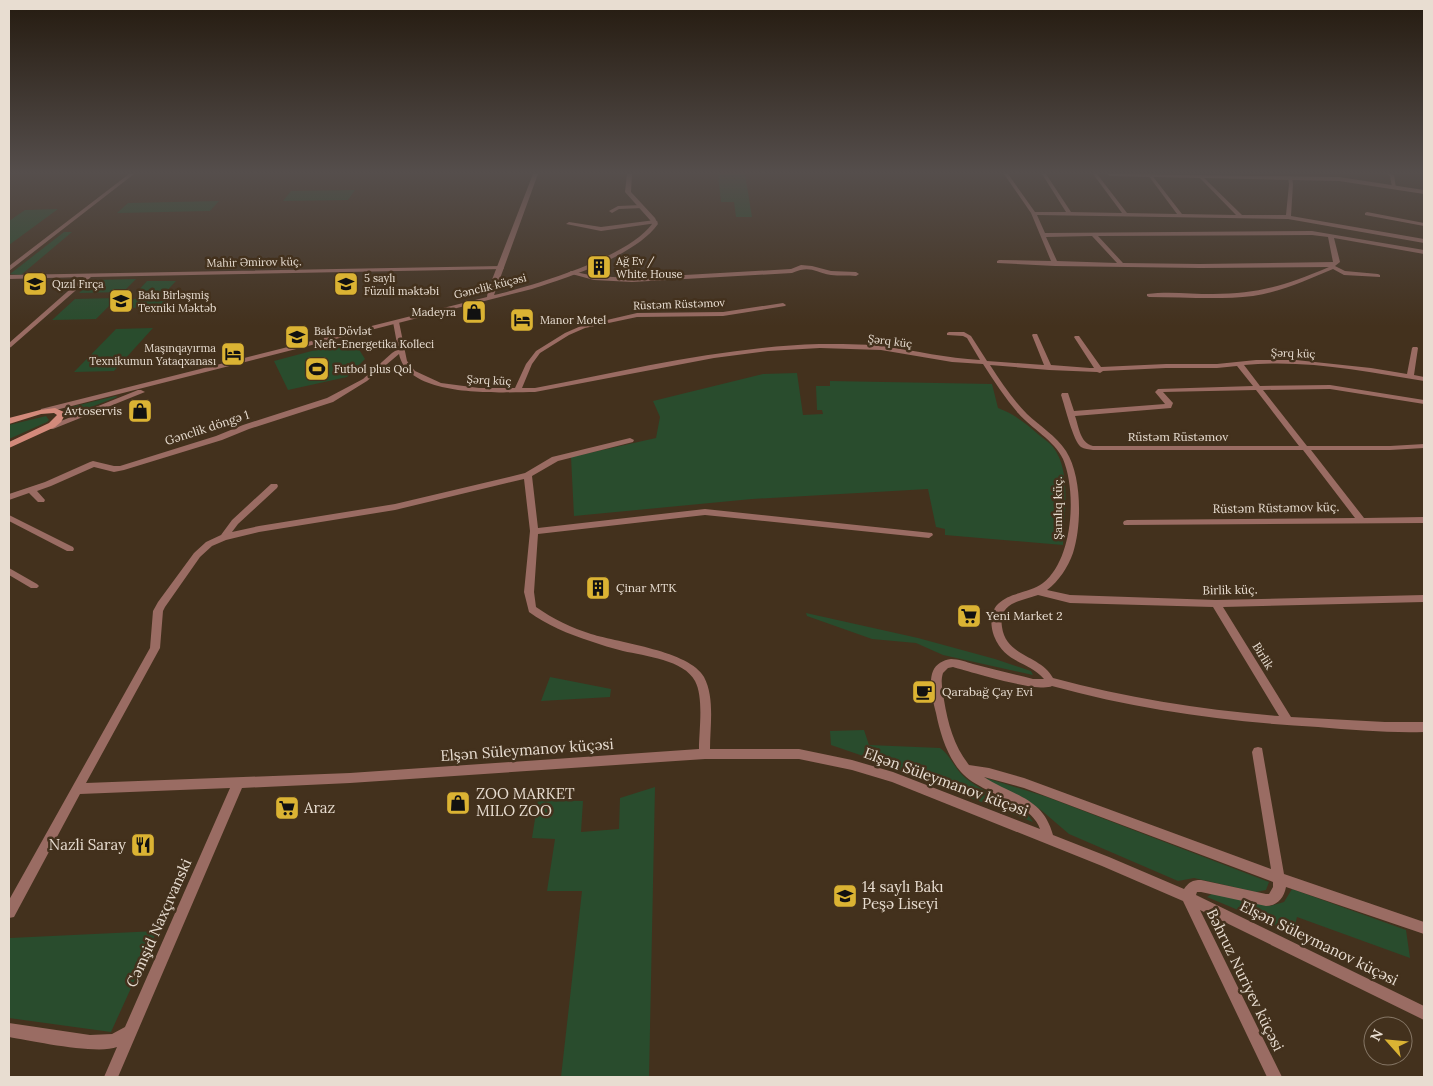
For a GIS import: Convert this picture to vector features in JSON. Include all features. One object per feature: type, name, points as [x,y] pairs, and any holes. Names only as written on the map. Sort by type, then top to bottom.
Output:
[{"type":"main road","points":[[9,421],[40,412],[55,410],[61,414],[58,420],[44,429],[9,445]]},
{"type":"street","points":[[9,269],[66,225]]},
{"type":"street","points":[[490,298],[491,290],[516,225]]},
{"type":"street","points":[[572,225],[598,230],[636,225]]},
{"type":"street","name":"Gənclik küçəsi","points":[[199,372],[530,288],[571,273],[641,240],[653,230],[654,225]]},
{"type":"street","points":[[1039,225],[1055,264]]},
{"type":"street","points":[[1301,225],[1307,233]]},
{"type":"street","points":[[1325,225],[1424,241]]},
{"type":"street","points":[[1043,235],[1307,233],[1330,235],[1424,252]]},
{"type":"street","points":[[1094,235],[1122,264]]},
{"type":"street","points":[[1149,295],[1233,296],[1255,294],[1313,277],[1337,262],[1330,235]]},
{"type":"street","points":[[999,262],[1332,266],[1344,273],[1378,276]]},
{"type":"street","points":[[571,273],[605,279],[669,278],[792,271],[799,267],[812,267],[829,272],[856,274]]},
{"type":"street","name":"Mahir Əmirov küç.","points":[[9,277],[500,268]]},
{"type":"street","points":[[9,346],[90,275]]},
{"type":"street","points":[[605,279],[606,284],[624,284]]},
{"type":"street","name":"Rüstəm Rüstəmov","points":[[517,391],[529,364],[538,352],[567,334],[583,327],[637,315],[723,314],[783,305]]},
{"type":"street","name":"Şərq küç","points":[[396,322],[406,364],[413,372],[440,385],[479,390],[535,390],[714,356],[797,347],[881,348],[946,359],[1049,368],[1100,370],[1296,362],[1424,379]]},
{"type":"street","name":"Şamlıq küç.","points":[[949,334],[964,334],[969,337],[1020,410],[1064,453],[1071,468],[1073,510],[1069,552],[1046,586],[1008,602],[1000,608],[996,621],[1008,651],[1019,660],[1044,672],[1049,676],[1050,682]]},
{"type":"street","points":[[1035,334],[1049,368]]},
{"type":"street","points":[[1077,337],[1100,370]]},
{"type":"street","points":[[1410,376],[1415,348]]},
{"type":"street","name":"Gənclik döngə 1","points":[[9,497],[93,464],[114,469],[121,468],[322,403],[355,386],[372,374],[394,354],[402,350]]},
{"type":"street","points":[[1239,364],[1307,448],[1361,520]]},
{"type":"street","points":[[40,412],[199,372]]},
{"type":"street","points":[[44,429],[199,372]]},
{"type":"street","points":[[1070,414],[1168,406],[1169,403],[1158,392],[1160,390],[1330,387],[1424,402]]},
{"type":"street","name":"Rüstəm Rüstəmov","points":[[1065,395],[1080,442],[1085,446],[1093,448],[1390,448],[1424,446]]},
{"type":"street","points":[[9,912],[155,648],[158,611],[197,556],[209,544],[224,537],[259,529],[395,507],[528,475],[555,459],[630,440]]},
{"type":"street","points":[[528,475],[534,531],[529,592],[532,609],[553,622],[590,637],[672,659],[692,669],[698,677],[703,690],[705,754]]},
{"type":"street","points":[[224,537],[235,522],[274,486]]},
{"type":"street","points":[[30,490],[41,500]]},
{"type":"street","points":[[534,531],[704,512],[929,535]]},
{"type":"street","points":[[9,518],[70,549]]},
{"type":"street","name":"Rüstəm Rüstəmov küç.","points":[[1127,524],[1424,520]]},
{"type":"street","points":[[9,571],[34,586]]},
{"type":"street","name":"Birlik küç.","points":[[1037,591],[1070,599],[1216,604],[1424,598]]},
{"type":"street","name":"Birlik","points":[[1216,604],[1289,722]]},
{"type":"street","name":"Şamlıq küç.","points":[[1048,838],[1038,814],[979,781],[965,769],[955,754],[944,726],[936,684],[939,668],[953,663],[1033,683],[1047,684],[1050,682],[1102,696],[1165,709],[1208,715],[1289,722],[1424,727]]},
{"type":"street","points":[[1186,897],[1194,886],[1201,886],[1272,900],[1280,889],[1280,879],[1258,752]]},
{"type":"street","name":"Elşən Süleymanov küçəsi","points":[[238,783],[350,778],[705,754],[799,754],[852,765],[893,777],[1048,838],[1186,897],[1424,1013]]},
{"type":"street","points":[[965,769],[990,773],[1024,783],[1280,879],[1424,928]]},
{"type":"street","points":[[78,789],[238,783]]},
{"type":"street","name":"Cəmşid Naxçıvanski","points":[[111,1077],[238,783]]},
{"type":"street","name":"Bəhruz Nuriyev küçəsi","points":[[1186,897],[1275,1077]]},
{"type":"street","points":[[9,1030],[90,1042],[114,1041],[129,1033]]},
{"type":"green space","points":[[9,225],[37,225],[9,245]]},
{"type":"green space","points":[[64,232],[72,232],[21,275],[10,274]]},
{"type":"green space","points":[[136,279],[123,292],[79,293],[93,280]]},
{"type":"green space","points":[[147,281],[176,281],[162,296],[175,296],[164,307],[125,308],[134,299],[147,299],[153,293],[136,293]]},
{"type":"green space","points":[[117,298],[96,319],[52,320],[75,299]]},
{"type":"green space","points":[[153,328],[114,371],[74,372],[116,329]]},
{"type":"green space","name":"Futbol plus Qol","points":[[353,340],[365,359],[347,377],[288,390],[274,361]]},
{"type":"green space","points":[[797,373],[803,415],[823,414],[822,410],[817,410],[816,386],[830,386],[830,381],[992,384],[998,408],[1015,416],[1029,427],[1052,446],[1059,457],[1063,468],[1066,494],[1063,545],[945,535],[945,529],[936,527],[928,489],[752,499],[574,516],[571,457],[656,438],[660,417],[653,401],[763,374]]},
{"type":"green space","points":[[117,397],[73,414],[71,407]]},
{"type":"green space","points":[[46,416],[49,420],[47,422],[9,439],[9,425]]},
{"type":"green space","points":[[806,613],[918,638],[995,659],[1031,671],[1033,675],[943,655],[916,643],[872,639],[807,616]]},
{"type":"green space","points":[[550,677],[611,689],[610,697],[541,701]]},
{"type":"green space","points":[[864,730],[869,745],[940,748],[968,780],[1028,815],[1033,822],[831,745],[830,731]]},
{"type":"green space","points":[[983,777],[1047,797],[1269,882],[1266,890],[1256,892],[1194,878],[1178,881],[1069,834],[1041,810],[1022,797],[990,783]]},
{"type":"green space","points":[[655,787],[649,1077],[561,1077],[582,891],[547,891],[555,839],[532,838],[538,800],[583,801],[581,832],[619,829],[620,798]]},
{"type":"green space","points":[[1292,889],[1406,930],[1410,958],[1297,917],[1293,933],[1207,897],[1213,893],[1270,906],[1284,902]]},
{"type":"green space","points":[[157,931],[111,1032],[9,1018],[10,938]]},
{"type":"place","name":"Ağ Ev / White House","points":[[599,267]]},
{"type":"place","name":"Qızıl Fırça","points":[[35,284]]},
{"type":"place","name":"5 saylı Füzuli məktəbi","points":[[346,284]]},
{"type":"place","name":"Bakı Birləşmiş Texniki Məktəb","points":[[121,301]]},
{"type":"place","name":"Madeyra","points":[[474,312]]},
{"type":"place","name":"Manor Motel","points":[[522,320]]},
{"type":"place","name":"Bakı Dövlət Neft-Energetika Kolleci","points":[[297,337]]},
{"type":"place","name":"Maşınqayırma Texnikumun Yataqxanası","points":[[233,354]]},
{"type":"place","name":"Futbol plus Qol","points":[[317,369]]},
{"type":"place","name":"Avtoservis","points":[[140,411]]},
{"type":"place","name":"Çinar MTK","points":[[598,588]]},
{"type":"place","name":"Yeni Market 2","points":[[969,616]]},
{"type":"place","name":"Qarabağ Çay Evi","points":[[924,692]]},
{"type":"place","name":"ZOO MARKET MILO ZOO","points":[[458,803]]},
{"type":"place","name":"Araz","points":[[287,808]]},
{"type":"place","name":"Nazli Saray","points":[[143,845]]},
{"type":"place","name":"14 saylı Bakı Peşə Liseyi","points":[[845,896]]}]
